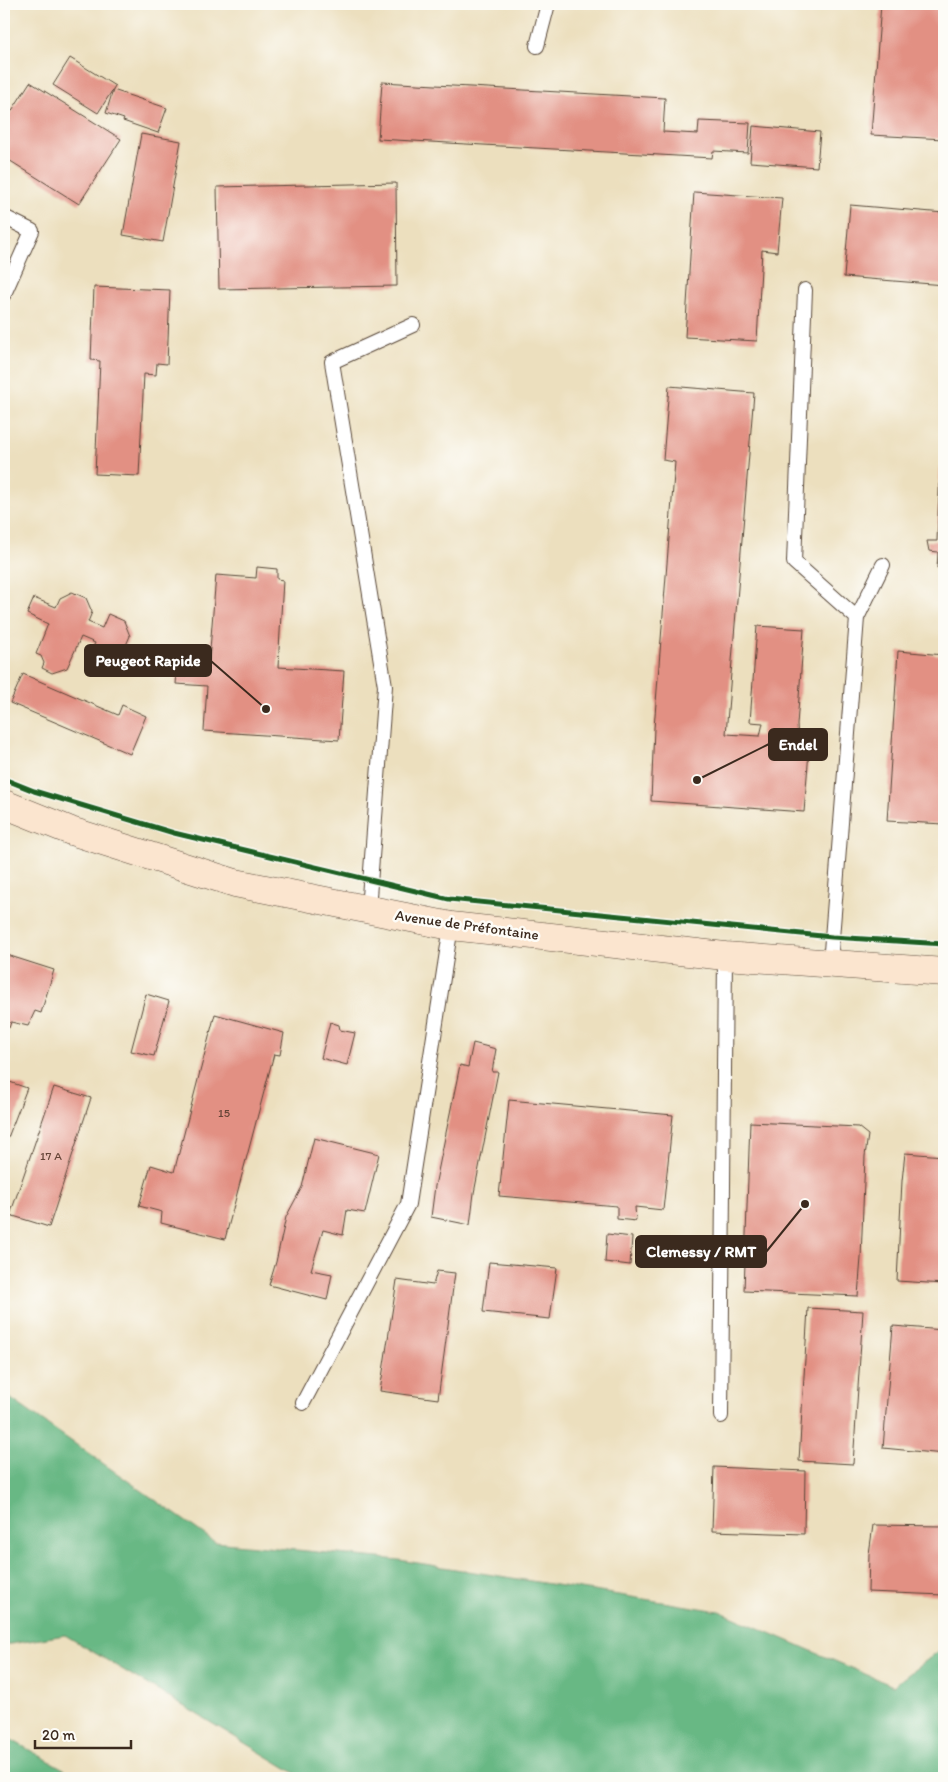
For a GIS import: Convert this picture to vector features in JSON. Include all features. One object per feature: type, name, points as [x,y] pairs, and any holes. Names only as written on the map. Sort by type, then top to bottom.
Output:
[{"type":"main road","name":"Avenue de Préfontaine","points":[[4,804],[71,831],[235,884],[451,926],[725,956],[944,972]]},
{"type":"lane","points":[[537,46],[548,4]]},
{"type":"lane","points":[[4,217],[32,231],[4,294]]},
{"type":"lane","points":[[805,290],[794,562],[857,618]]},
{"type":"lane","points":[[368,910],[385,686],[332,362],[413,324]]},
{"type":"lane","points":[[830,964],[857,618],[883,565]]},
{"type":"lane","points":[[303,1403],[408,1204],[451,926]]},
{"type":"lane","points":[[721,1416],[725,956]]},
{"type":"green space","points":[[4,1394],[215,1542],[399,1560],[719,1611],[893,1686],[944,1647],[944,1778],[303,1778],[65,1635],[4,1645]]},
{"type":"green space","points":[[8,1738],[80,1778],[4,1778],[4,1745]]},
{"type":"building","points":[[881,4],[944,4],[944,139],[871,135]]},
{"type":"building","points":[[70,58],[115,86],[98,113],[53,85]]},
{"type":"building","points":[[30,82],[121,139],[79,204],[4,157],[4,123]]},
{"type":"building","points":[[382,82],[665,98],[663,132],[698,134],[699,121],[750,123],[748,153],[713,151],[712,158],[378,139]]},
{"type":"building","points":[[113,90],[167,108],[158,133],[106,113]]},
{"type":"building","points":[[753,126],[820,132],[817,167],[750,162]]},
{"type":"building","points":[[141,134],[181,141],[163,242],[123,235]]},
{"type":"building","points":[[396,183],[397,286],[219,289],[217,187]]},
{"type":"building","points":[[694,192],[782,198],[777,252],[762,250],[757,341],[685,337]]},
{"type":"building","points":[[850,205],[944,213],[944,285],[844,277]]},
{"type":"building","points":[[94,287],[170,290],[167,364],[157,363],[156,375],[144,374],[139,476],[95,474],[100,361],[91,360]]},
{"type":"building","points":[[669,386],[754,393],[726,734],[760,736],[763,723],[750,722],[757,626],[804,629],[797,725],[798,739],[810,740],[804,812],[651,801],[654,728],[675,462],[663,460]]},
{"type":"building","points":[[940,467],[944,467],[944,568],[937,568],[938,552],[929,551],[927,541],[937,541]]},
{"type":"building","points":[[257,567],[277,569],[277,579],[283,580],[278,667],[344,671],[339,740],[204,731],[207,686],[176,684],[178,660],[209,662],[216,575],[256,578]]},
{"type":"building","points":[[72,592],[86,598],[92,612],[88,622],[102,628],[108,614],[124,621],[130,636],[120,659],[105,664],[89,656],[95,643],[81,637],[67,668],[52,673],[42,668],[44,663],[41,656],[36,654],[48,624],[27,614],[34,598],[56,607],[60,598]]},
{"type":"building","points":[[898,651],[944,655],[944,824],[887,821]]},
{"type":"building","points":[[23,674],[118,715],[122,705],[146,716],[130,754],[10,703]]},
{"type":"building","points":[[4,954],[54,970],[41,1013],[35,1011],[28,1026],[11,1022],[9,1028],[4,1026]]},
{"type":"building","points":[[146,994],[169,1001],[154,1056],[131,1051]]},
{"type":"building","points":[[215,1014],[284,1033],[280,1055],[274,1054],[225,1239],[161,1223],[162,1212],[139,1206],[151,1165],[174,1172]]},
{"type":"building","points":[[330,1022],[339,1025],[340,1030],[355,1033],[347,1065],[321,1058]]},
{"type":"building","points":[[473,1043],[496,1049],[492,1072],[498,1072],[474,1193],[470,1225],[431,1217],[435,1186],[460,1065],[468,1067]]},
{"type":"building","points":[[4,1080],[27,1088],[4,1148]]},
{"type":"building","points":[[54,1087],[91,1098],[49,1227],[10,1215]]},
{"type":"building","points":[[509,1100],[673,1115],[663,1210],[635,1207],[636,1221],[617,1219],[617,1206],[499,1196]]},
{"type":"building","points":[[750,1122],[858,1127],[868,1135],[865,1156],[858,1296],[744,1291]]},
{"type":"building","points":[[314,1138],[379,1154],[365,1213],[347,1210],[343,1235],[323,1230],[311,1270],[332,1274],[327,1300],[269,1285],[286,1217],[302,1187]]},
{"type":"building","points":[[905,1153],[944,1156],[944,1284],[897,1281]]},
{"type":"building","points":[[607,1234],[632,1237],[630,1265],[605,1262]]},
{"type":"building","points":[[489,1262],[557,1268],[550,1319],[483,1312]]},
{"type":"building","points":[[437,1271],[455,1273],[438,1399],[380,1391],[397,1280],[433,1285]]},
{"type":"building","points":[[808,1308],[863,1311],[853,1464],[799,1461]]},
{"type":"building","points":[[893,1326],[944,1330],[944,1454],[883,1448]]},
{"type":"building","points":[[714,1467],[805,1471],[804,1534],[712,1531]]},
{"type":"building","points":[[873,1525],[944,1526],[944,1595],[868,1592],[869,1554]]},
{"type":"cycle path","points":[[4,779],[34,791],[174,833],[449,899],[832,937],[944,944]]},
{"type":"place","name":"Peugeot Rapide","points":[[266,709]]},
{"type":"place","name":"Endel","points":[[697,780]]},
{"type":"place","name":"Clemessy / RMT","points":[[805,1204]]}]
